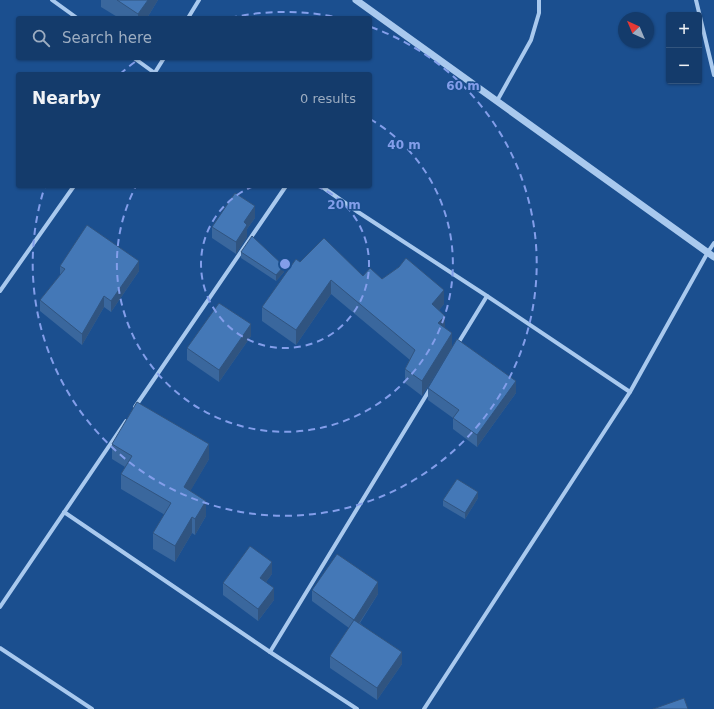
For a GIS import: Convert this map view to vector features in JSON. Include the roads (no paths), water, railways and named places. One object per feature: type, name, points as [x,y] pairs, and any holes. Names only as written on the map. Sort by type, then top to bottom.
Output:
[{"type":"street","points":[[52,0],[74,16]]},
{"type":"street","points":[[189,16],[199,0]]},
{"type":"street","points":[[356,0],[714,257]]},
{"type":"street","points":[[497,101],[531,40],[539,13],[539,0]]},
{"type":"street","points":[[696,0],[714,75]]},
{"type":"street","points":[[137,60],[152,72]]},
{"type":"street","points":[[156,72],[163,60]]},
{"type":"street","points":[[0,291],[73,188]]},
{"type":"street","points":[[0,607],[285,188]]},
{"type":"street","points":[[324,188],[630,392]]},
{"type":"street","points":[[424,709],[630,392],[714,243]]},
{"type":"street","points":[[454,350],[487,296]]},
{"type":"street","points":[[270,652],[434,383]]},
{"type":"street","points":[[64,512],[356,709]]},
{"type":"street","points":[[0,648],[92,709]]}]
